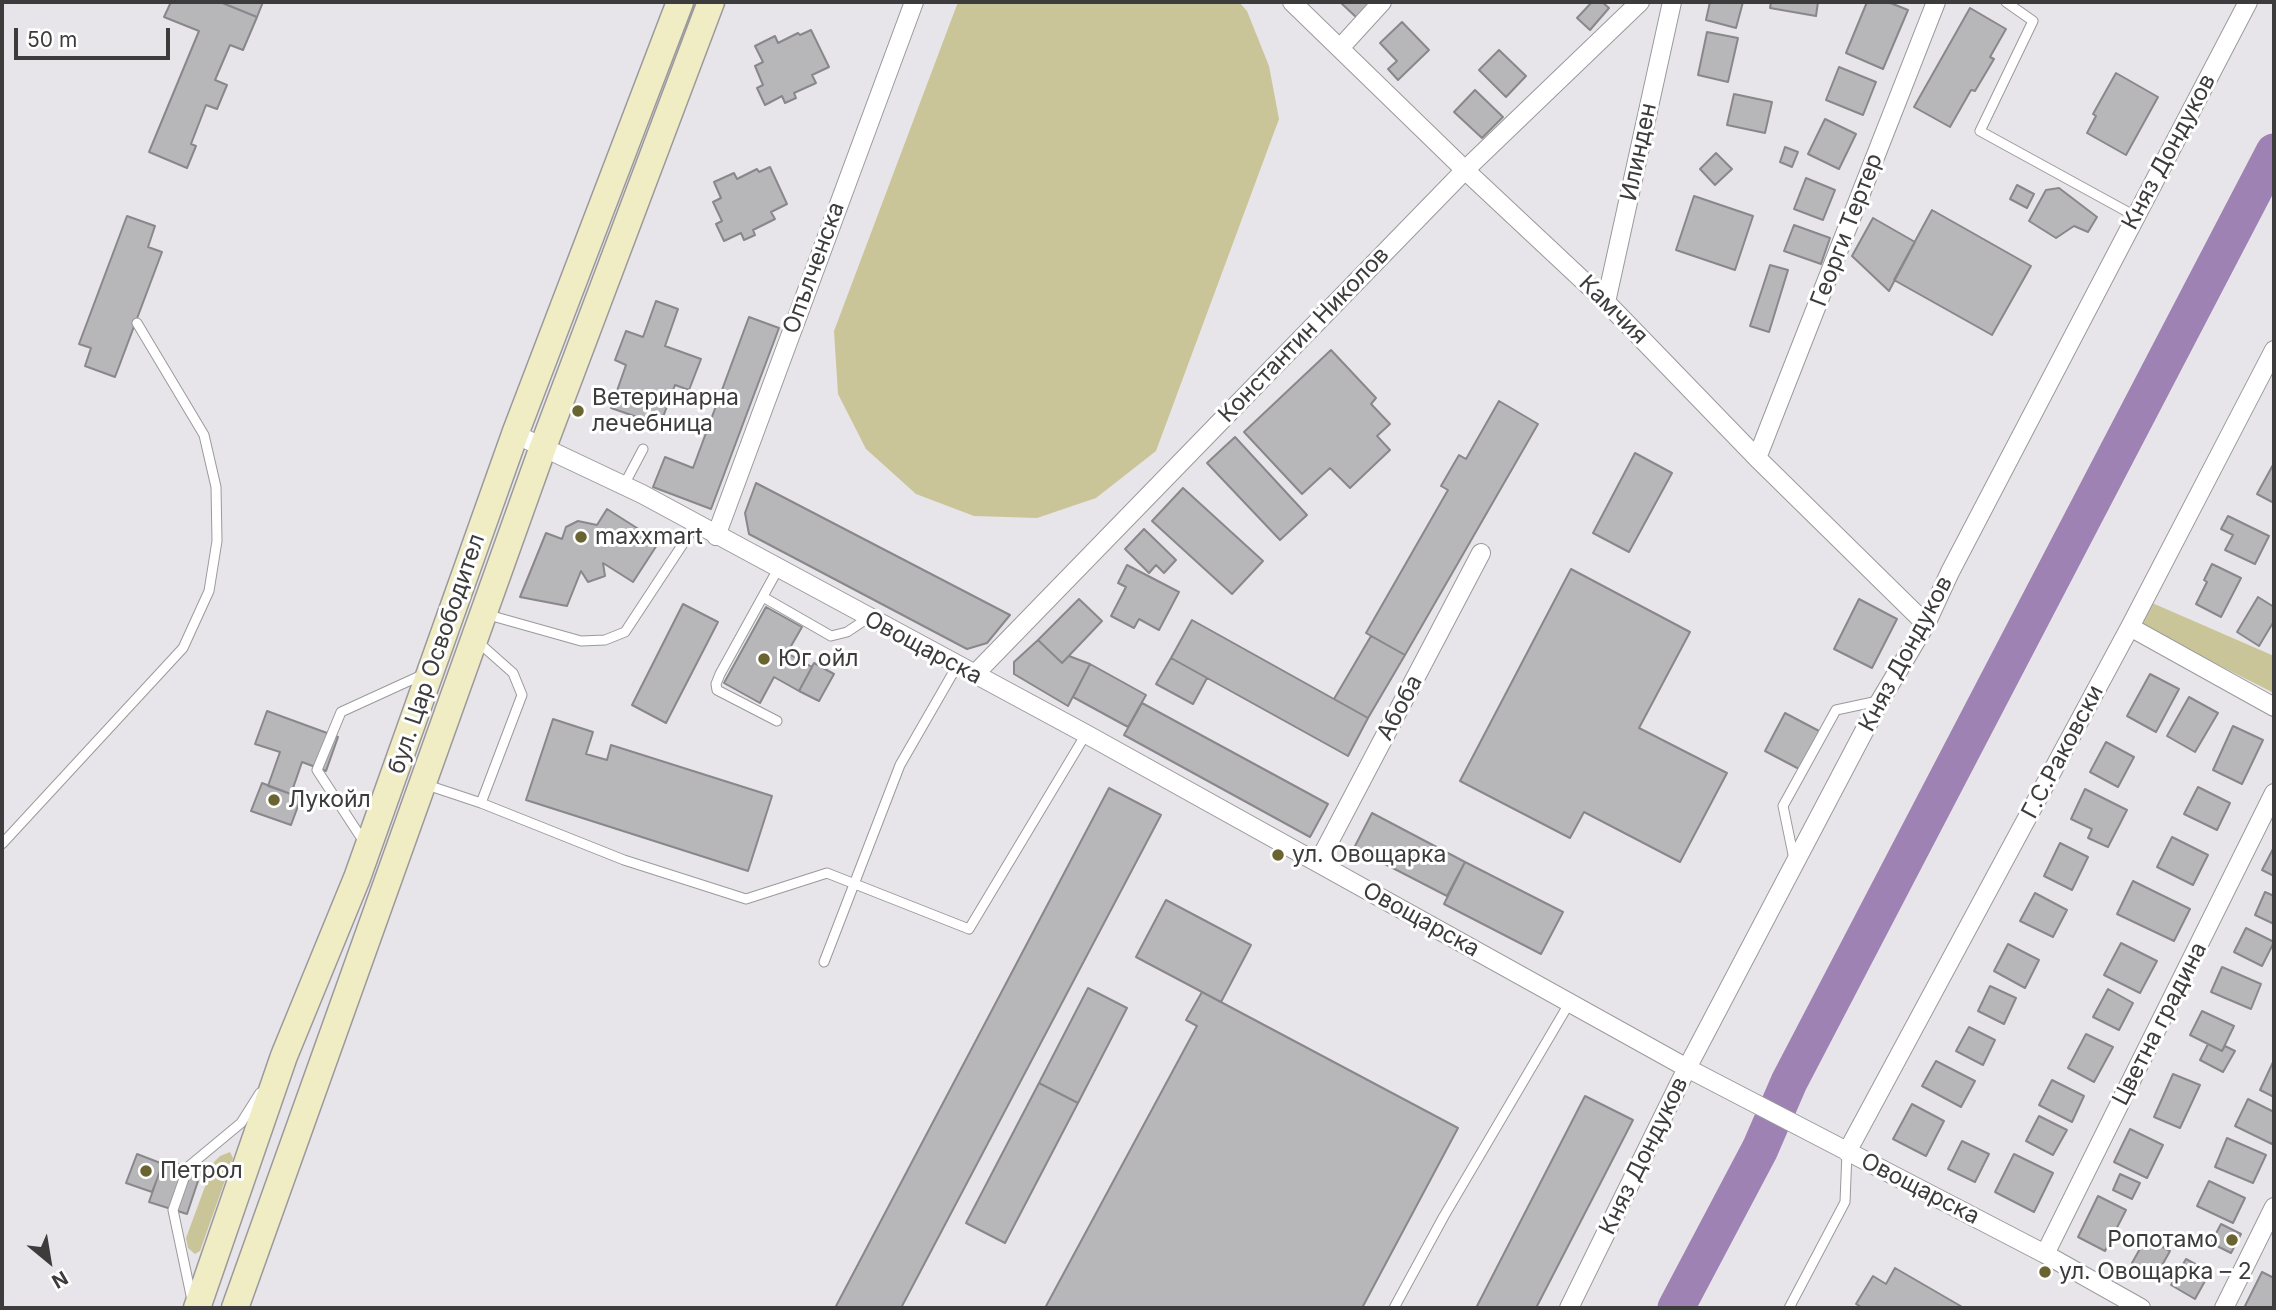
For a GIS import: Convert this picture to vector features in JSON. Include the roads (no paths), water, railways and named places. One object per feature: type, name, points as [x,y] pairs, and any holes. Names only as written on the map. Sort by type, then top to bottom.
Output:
[{"type":"main road","name":"бул. Цар Освободител","points":[[195,1308],[284,1056],[368,848],[515,434],[680,2]]},
{"type":"main road","name":"бул. Цар Освободител","points":[[235,1308],[543,447],[711,2]]},
{"type":"street","name":"Опълченска","points":[[716,536],[914,2]]},
{"type":"street","name":"Камчия","points":[[1292,2],[1606,302],[1757,458],[1926,624]]},
{"type":"street","points":[[1340,48],[1382,2]]},
{"type":"street","name":"Константин Николов","points":[[974,675],[1465,170],[1640,2]]},
{"type":"street","name":"Илинден","points":[[1606,302],[1672,2]]},
{"type":"street","name":"Георги Тертер","points":[[1757,458],[1936,2]]},
{"type":"street","name":"Княз Дондуков","points":[[1569,1308],[1687,1068],[1880,701],[1926,624],[1950,572],[2248,2]]},
{"type":"street","name":"Г.С.Раковски","points":[[1847,1152],[2130,627],[2274,350]]},
{"type":"street","name":"Овощарска","points":[[515,434],[624,485],[1086,734],[1707,1079],[2045,1254],[2141,1308]]},
{"type":"street","name":"Абоба","points":[[1318,863],[1481,552]]},
{"type":"street","points":[[2130,627],[2274,707]]},
{"type":"street","name":"Цветна градина","points":[[2045,1254],[2274,793]]},
{"type":"street","points":[[2224,1308],[2274,1207]]},
{"type":"lane","points":[[2006,2],[2033,21],[1980,131],[2135,216]]},
{"type":"lane","points":[[2,844],[183,648],[209,591],[217,541],[216,487],[204,435],[137,323]]},
{"type":"lane","points":[[624,485],[643,449]]},
{"type":"lane","points":[[484,613],[582,641],[605,640],[625,632],[696,524]]},
{"type":"lane","points":[[777,721],[718,690],[716,684],[719,674],[778,569]]},
{"type":"lane","points":[[763,597],[831,636],[847,632],[868,618]]},
{"type":"lane","points":[[474,639],[513,673],[522,695],[481,803]]},
{"type":"lane","points":[[824,962],[856,885],[900,765],[957,666]]},
{"type":"lane","points":[[368,848],[317,771],[341,712],[430,672]]},
{"type":"lane","points":[[1795,863],[1783,806],[1836,710],[1880,701]]},
{"type":"lane","points":[[423,783],[625,860],[746,899],[827,873],[970,929],[1086,734]]},
{"type":"lane","points":[[1394,1308],[1444,1216],[1570,1002]]},
{"type":"lane","points":[[195,1308],[173,1210],[188,1167],[241,1123],[284,1056]]},
{"type":"lane","points":[[1789,1308],[1845,1202],[1847,1152]]},
{"type":"waterway","points":[[1676,1308],[1760,1149],[1789,1082],[2274,152]]},
{"type":"place","name":"Ветеринарна лечебница","points":[[578,411]]},
{"type":"place","name":"maxxmart","points":[[581,537]]},
{"type":"place","name":"Юг ойл","points":[[764,659]]},
{"type":"place","name":"Лукойл","points":[[274,800]]},
{"type":"place","name":"ул. Овощарка","points":[[1278,855]]},
{"type":"place","name":"Петрол","points":[[146,1171]]},
{"type":"place","name":"Ропотамо","points":[[2232,1240]]},
{"type":"place","name":"ул. Овощарка – 2","points":[[2045,1272]]}]
